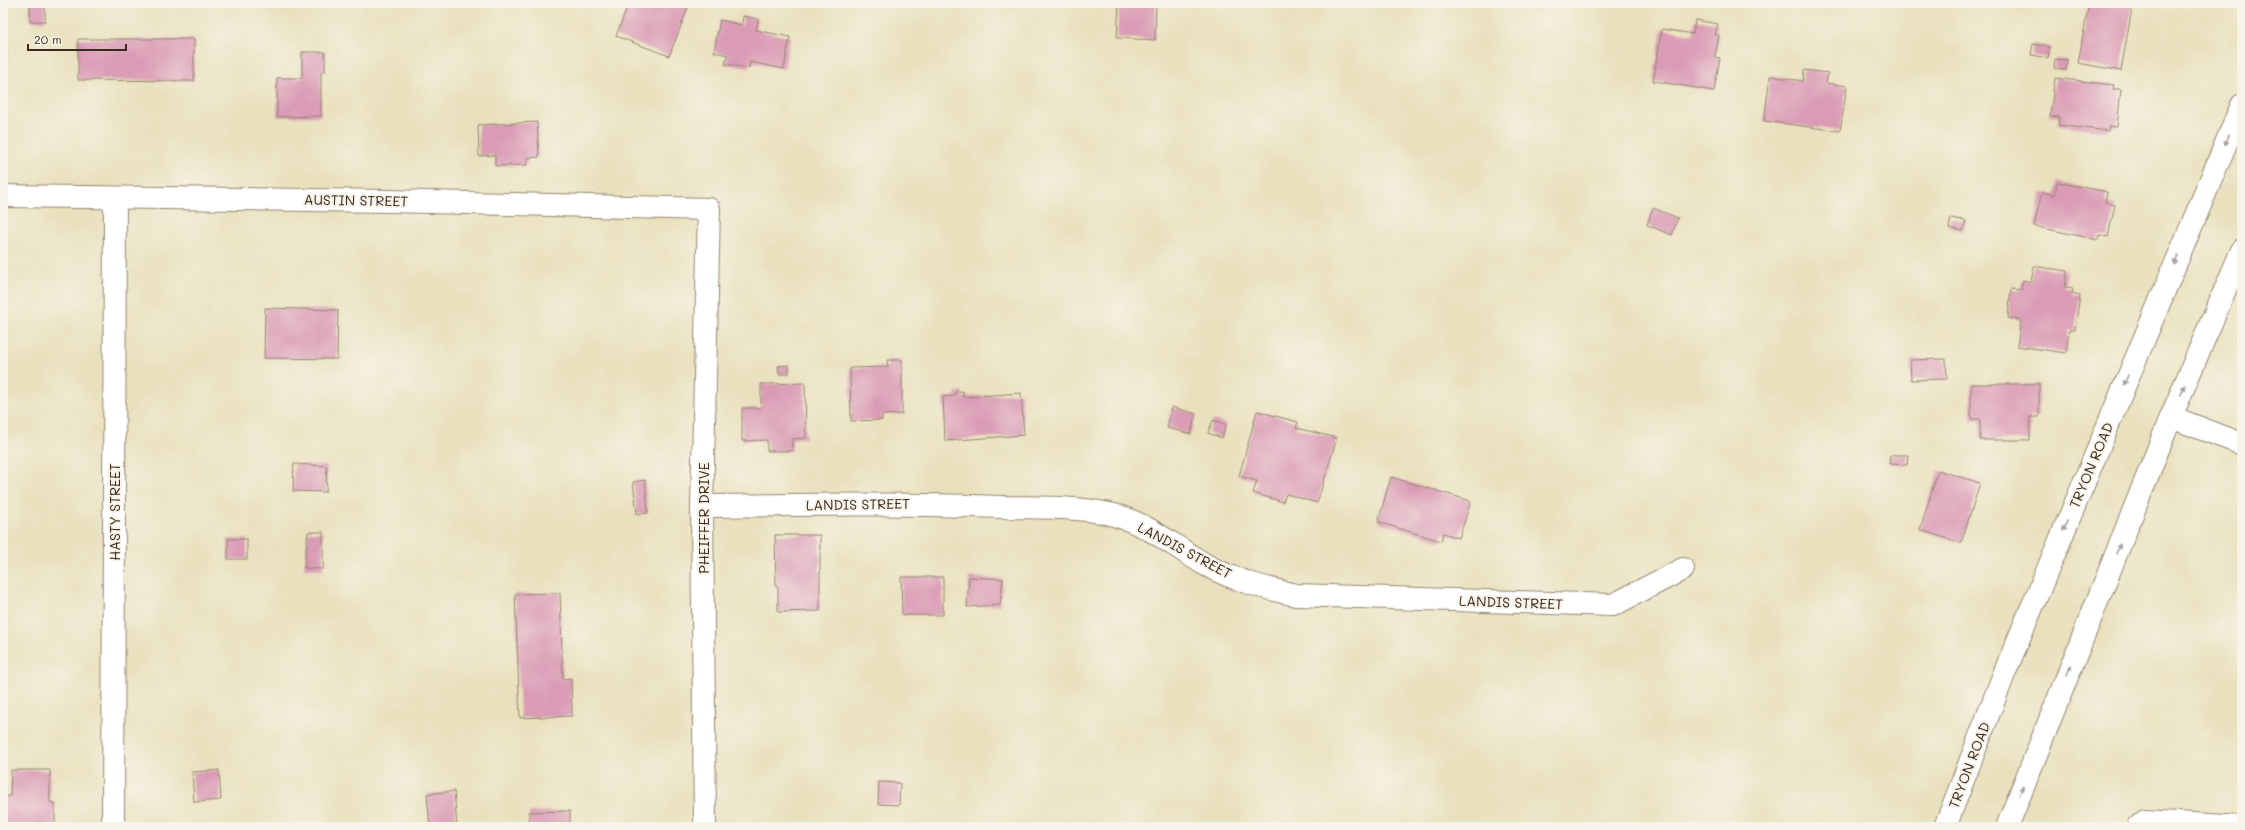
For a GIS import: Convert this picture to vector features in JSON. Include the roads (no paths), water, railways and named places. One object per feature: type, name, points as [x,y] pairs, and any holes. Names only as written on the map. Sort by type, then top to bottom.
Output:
[{"type":"street","name":"TRYON ROAD","points":[[1945,827],[2016,645],[2242,105]]},
{"type":"street","name":"AUSTIN STREET","points":[[3,196],[390,200],[708,209]]},
{"type":"street","name":"HASTY STREET","points":[[113,827],[115,198]]},
{"type":"street","name":"PHEIFFER DRIVE","points":[[705,827],[702,506],[708,209]]},
{"type":"street","points":[[2007,827],[2171,417],[2242,250]]},
{"type":"street","points":[[2171,417],[2242,444]]},
{"type":"street","name":"LANDIS STREET","points":[[702,506],[913,503],[1082,510],[1115,515],[1144,526],[1206,565],[1244,582],[1296,595],[1613,605],[1683,570]]},
{"type":"street","points":[[2138,827],[2145,821],[2242,827]]}]
